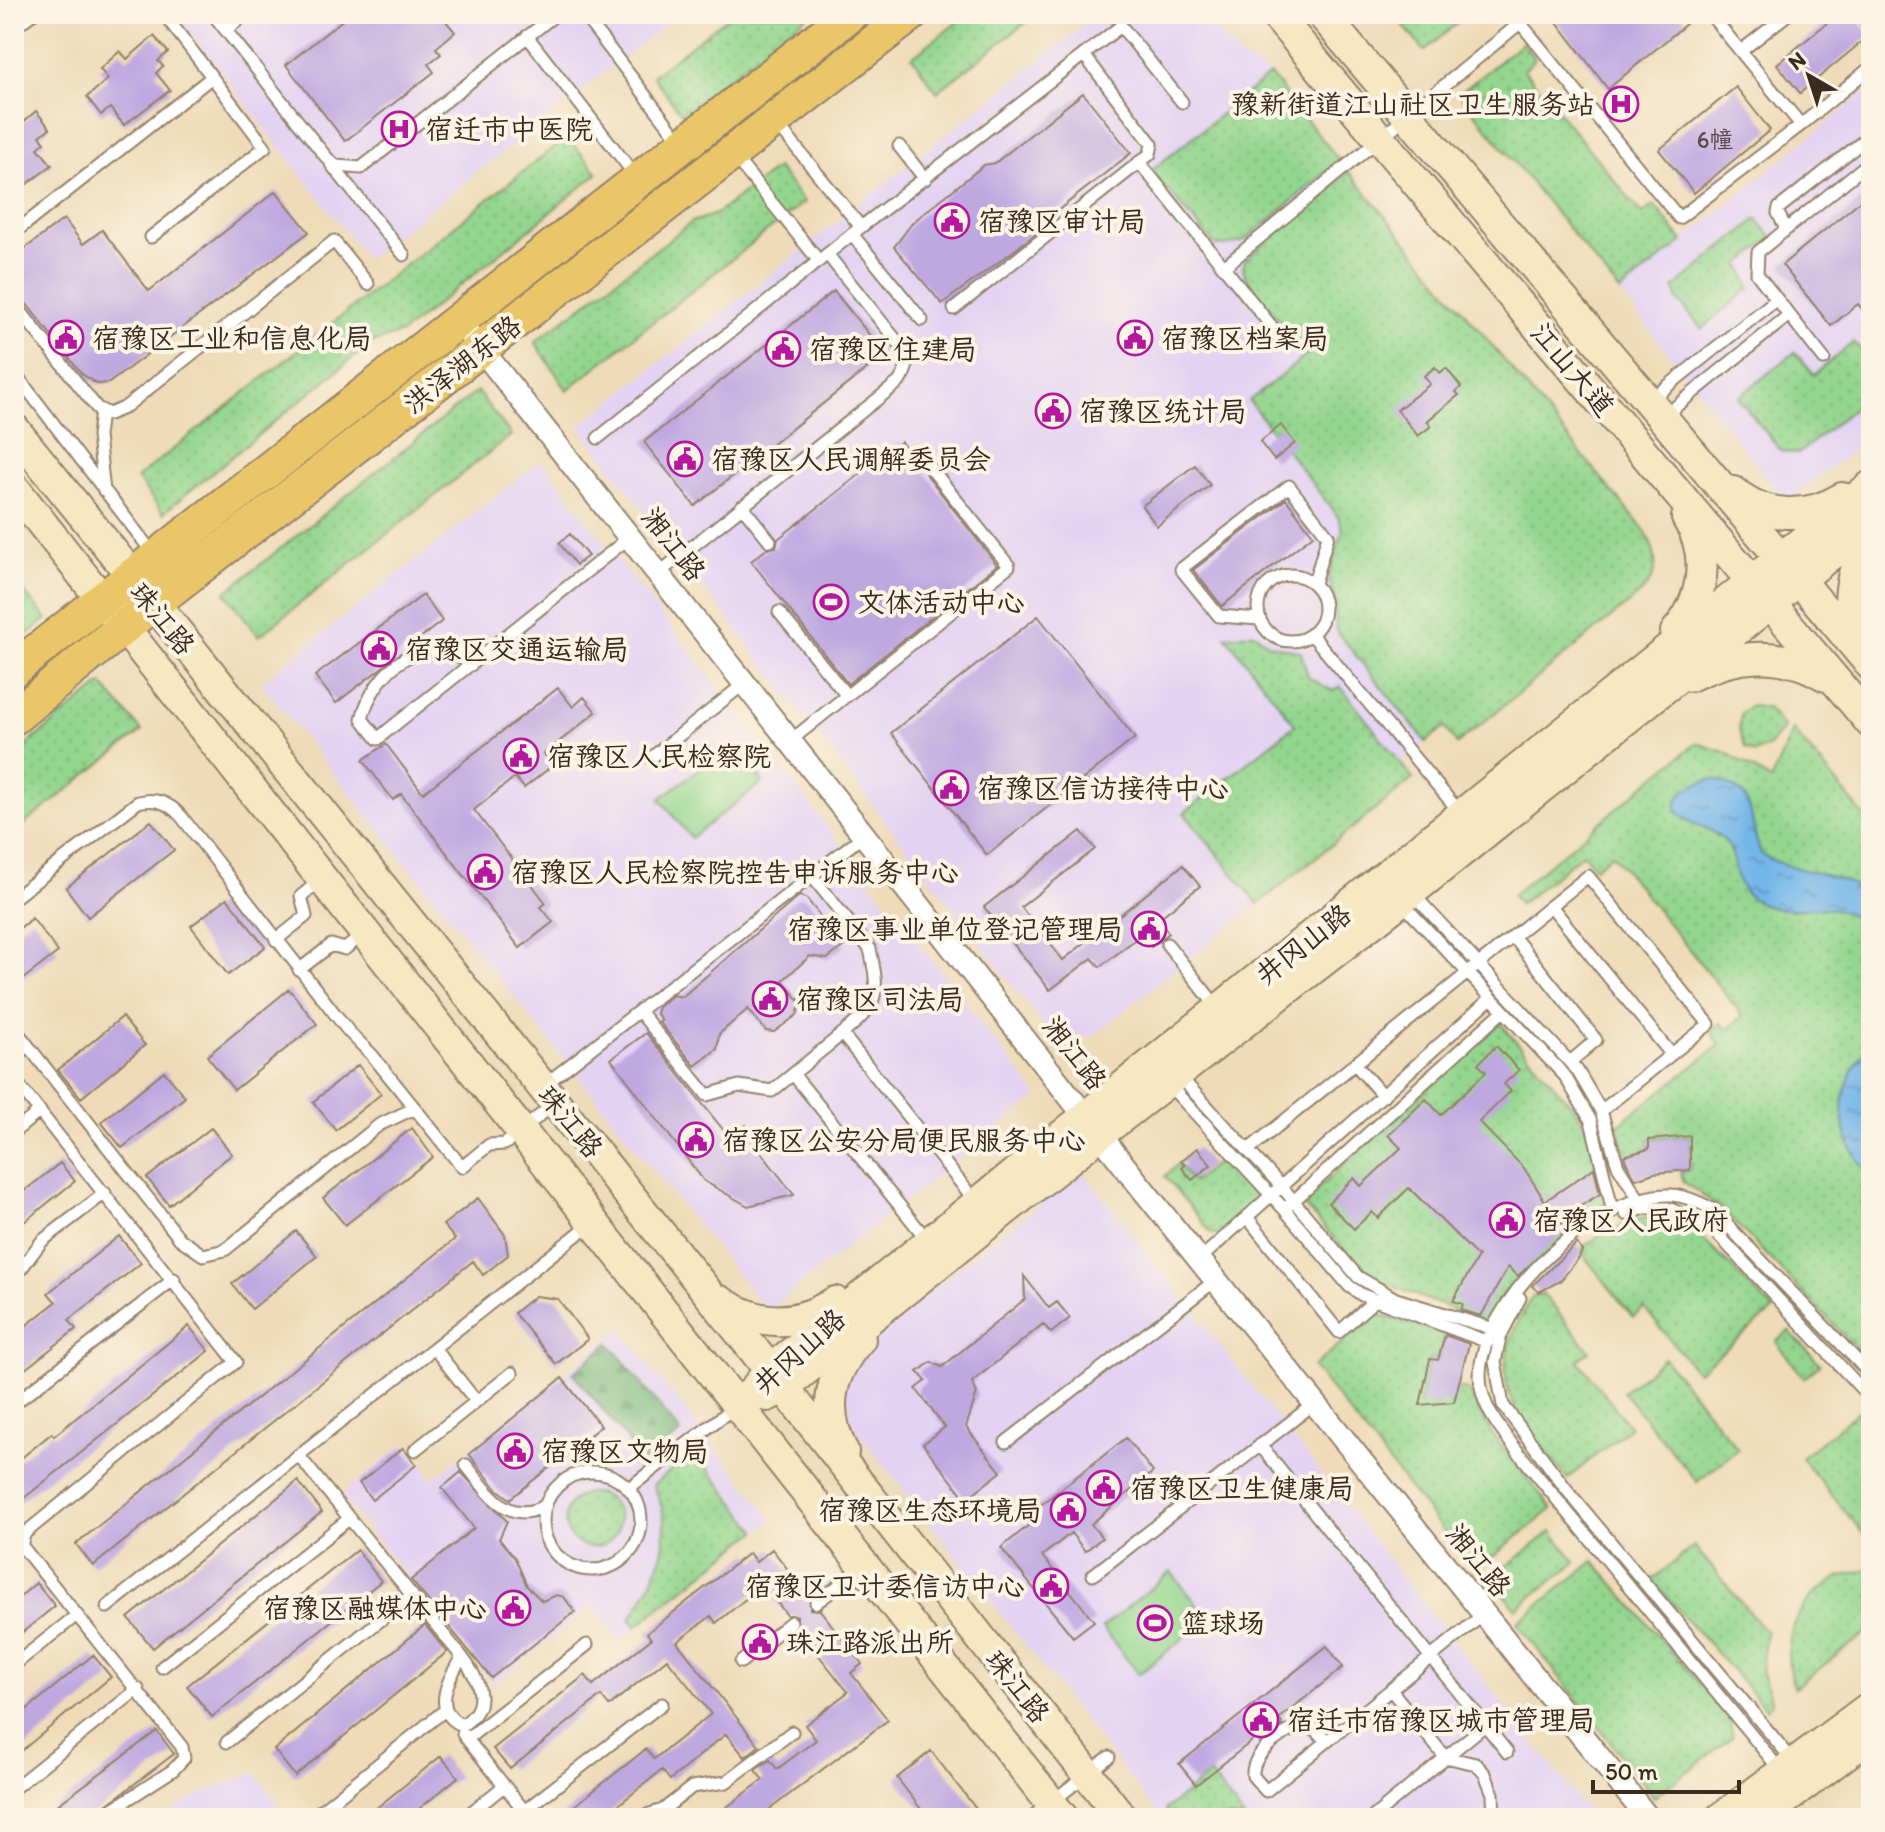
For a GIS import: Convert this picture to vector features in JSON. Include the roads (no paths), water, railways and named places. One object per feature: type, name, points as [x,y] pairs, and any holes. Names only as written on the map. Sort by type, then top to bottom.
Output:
[{"type":"main road","name":"洪泽湖东路","points":[[14,717],[124,627],[158,577],[460,322],[850,14]]},
{"type":"main road","name":"洪泽湖东路","points":[[14,669],[102,599],[158,577],[482,348],[911,14]]},
{"type":"street","name":"江山大道","points":[[1275,14],[1871,723]]},
{"type":"street","name":"江山大道","points":[[1325,17],[1870,664]]},
{"type":"street","name":"湘江路","points":[[460,322],[1199,1260],[1648,1818]]},
{"type":"street","name":"珠江路","points":[[14,429],[158,577],[549,1095],[861,1486],[1098,1766],[1122,1818]]},
{"type":"street","points":[[1644,453],[1697,533],[1702,556],[1695,603],[1647,683]]},
{"type":"street","points":[[1704,466],[1742,499],[1766,510],[1788,514],[1833,503],[1871,483]]},
{"type":"street","name":"井冈山路","points":[[1790,568],[1871,483]]},
{"type":"street","name":"珠江路","points":[[14,488],[864,1566],[1048,1813]]},
{"type":"street","name":"井冈山路","points":[[738,1407],[1397,886],[1759,592],[1790,568],[1871,522]]},
{"type":"street","points":[[1870,664],[1849,619],[1854,572],[1871,539]]},
{"type":"street","points":[[1647,683],[1760,656],[1800,663],[1837,683]]},
{"type":"street","name":"井冈山路","points":[[1093,1124],[1172,1078],[1227,1020]]},
{"type":"street","points":[[708,1293],[750,1319],[778,1322],[801,1319],[817,1314],[932,1254]]},
{"type":"street","points":[[861,1486],[833,1432],[830,1396],[834,1375],[858,1341],[932,1254]]},
{"type":"street","points":[[1721,1818],[1871,1706]]},
{"type":"street","points":[[1761,1818],[1871,1735]]},
{"type":"lane","points":[[14,28],[32,14]]},
{"type":"lane","points":[[151,237],[265,147],[164,14]]},
{"type":"lane","points":[[213,14],[404,255]]},
{"type":"lane","points":[[226,30],[246,14]]},
{"type":"lane","points":[[326,157],[336,166],[361,168],[556,14]]},
{"type":"lane","points":[[583,14],[684,145]]},
{"type":"lane","points":[[1710,14],[1801,125]]},
{"type":"lane","points":[[1741,51],[1788,14]]},
{"type":"lane","points":[[1224,267],[1517,19],[1679,218],[1871,67]]},
{"type":"lane","points":[[598,438],[856,231],[1121,26],[1182,102]]},
{"type":"lane","points":[[527,36],[639,181]]},
{"type":"lane","points":[[954,309],[1150,154],[1152,144],[1084,55]]},
{"type":"lane","points":[[14,233],[212,77]]},
{"type":"lane","points":[[774,121],[922,320]]},
{"type":"lane","points":[[1786,229],[1779,208],[1871,135]]},
{"type":"lane","points":[[899,146],[925,179]]},
{"type":"lane","points":[[659,573],[899,382],[908,363],[904,350],[732,153]]},
{"type":"lane","points":[[1824,359],[1757,274],[1755,264],[1758,252],[1871,161]]},
{"type":"lane","points":[[1139,162],[1277,333]]},
{"type":"lane","points":[[14,303],[101,412],[109,414],[124,408],[334,241],[368,284]]},
{"type":"lane","points":[[1656,410],[1777,299]]},
{"type":"lane","points":[[1656,410],[1789,315]]},
{"type":"lane","points":[[14,372],[104,492],[158,577]]},
{"type":"lane","points":[[101,412],[98,436],[104,492]]},
{"type":"lane","points":[[790,741],[1009,566],[926,462]]},
{"type":"lane","points":[[1259,619],[1219,616],[1181,569],[1289,486],[1328,536],[1314,583]]},
{"type":"lane","points":[[742,506],[770,541]]},
{"type":"lane","points":[[471,665],[448,649],[432,647],[413,654],[373,689],[362,719],[378,739],[471,665],[630,537]]},
{"type":"lane","points":[[1293,575],[1314,583],[1321,592],[1325,615],[1312,635],[1293,642],[1282,641],[1264,629],[1259,619],[1259,598],[1272,581],[1293,575]]},
{"type":"lane","points":[[779,612],[847,696]]},
{"type":"lane","points":[[1312,635],[1471,826]]},
{"type":"lane","points":[[651,758],[745,683]]},
{"type":"lane","points":[[14,898],[138,802],[151,799],[163,802],[181,816],[299,970],[462,1167],[489,1145],[505,1144],[522,1130],[549,1095],[639,1011],[864,835]]},
{"type":"lane","points":[[639,1011],[707,1095],[739,1086],[772,1091],[872,1007],[875,989],[870,949],[812,876]]},
{"type":"lane","points":[[1248,1150],[1588,876],[1709,1024],[1601,1111]]},
{"type":"lane","points":[[276,940],[306,916],[301,896],[323,879]]},
{"type":"lane","points":[[1397,886],[1570,1062],[1601,1111],[1618,1166],[1640,1201]]},
{"type":"lane","points":[[1397,886],[1467,974],[1565,1076],[1591,1121],[1613,1212]]},
{"type":"lane","points":[[1551,906],[1671,1054]]},
{"type":"lane","points":[[299,970],[331,945],[345,949],[365,933]]},
{"type":"lane","points":[[1513,936],[1596,1040],[1570,1062]]},
{"type":"lane","points":[[1167,944],[1227,1020]]},
{"type":"lane","points":[[1199,1260],[1490,999]]},
{"type":"lane","points":[[1289,1205],[1502,1012]]},
{"type":"lane","points":[[14,1028],[180,1239],[203,1255],[225,1250],[379,1125],[415,1108]]},
{"type":"lane","points":[[842,1034],[984,1212]]},
{"type":"lane","points":[[1355,1064],[1383,1096]]},
{"type":"lane","points":[[793,1074],[932,1254]]},
{"type":"lane","points":[[1172,1078],[1248,1150],[1277,1191]]},
{"type":"lane","points":[[1172,1078],[1358,1277],[1396,1299],[1494,1329]]},
{"type":"lane","points":[[14,1079],[174,1279],[236,1362],[25,1533],[17,1547],[77,1615],[182,1747],[184,1758],[173,1770],[99,1818]]},
{"type":"lane","points":[[14,1132],[40,1111]]},
{"type":"lane","points":[[14,1278],[42,1241],[105,1193]]},
{"type":"lane","points":[[1788,1768],[1494,1419],[1481,1389],[1480,1376],[1494,1329],[1519,1288],[1558,1245],[1613,1212],[1640,1201],[1671,1195],[1693,1199],[1712,1209],[1871,1375]]},
{"type":"lane","points":[[1289,1205],[1349,1286],[1375,1300],[1488,1342]]},
{"type":"lane","points":[[1788,1768],[1503,1405],[1495,1362],[1500,1337],[1522,1294],[1564,1249],[1597,1227],[1624,1215],[1645,1208],[1668,1208],[1711,1227],[1871,1399]]},
{"type":"lane","points":[[1247,1217],[1339,1332],[1375,1300]]},
{"type":"lane","points":[[107,1607],[593,1221]]},
{"type":"lane","points":[[14,1404],[174,1279]]},
{"type":"lane","points":[[1006,1442],[1216,1280]]},
{"type":"lane","points":[[434,1348],[476,1401]]},
{"type":"lane","points":[[415,1450],[512,1373]]},
{"type":"lane","points":[[1093,1575],[1315,1403]]},
{"type":"lane","points":[[629,1488],[738,1407]]},
{"type":"lane","points":[[1260,1445],[1507,1752]]},
{"type":"lane","points":[[298,1455],[474,1673],[481,1693],[478,1710],[472,1719],[462,1725],[449,1715]]},
{"type":"lane","points":[[466,1465],[486,1490],[509,1509],[521,1514],[531,1513],[546,1505],[563,1482],[590,1472],[604,1473],[629,1488],[641,1517],[639,1533],[633,1547],[609,1567],[593,1570],[563,1561],[545,1536],[546,1505]]},
{"type":"lane","points":[[162,1667],[350,1518]]},
{"type":"lane","points":[[816,1603],[864,1566]]},
{"type":"lane","points":[[227,1742],[412,1595]]},
{"type":"lane","points":[[1328,1741],[1309,1725],[1295,1727],[1258,1756],[1253,1776],[1266,1791],[1328,1741],[1391,1690],[1484,1614]]},
{"type":"lane","points":[[14,1665],[77,1615]]},
{"type":"lane","points":[[741,1662],[791,1622]]},
{"type":"lane","points":[[467,1739],[587,1645]]},
{"type":"lane","points":[[462,1657],[450,1677],[444,1697],[449,1715],[527,1815],[662,1704]]},
{"type":"lane","points":[[14,1788],[138,1689]]},
{"type":"lane","points":[[1391,1690],[1445,1757],[1476,1764],[1493,1794],[1494,1818]]},
{"type":"lane","points":[[314,1816],[449,1715]]},
{"type":"lane","points":[[1372,1818],[1485,1725]]},
{"type":"lane","points":[[637,1818],[663,1810],[692,1787],[726,1782],[792,1732]]},
{"type":"lane","points":[[1048,1813],[1098,1766]]},
{"type":"lane","points":[[464,1818],[504,1786]]},
{"type":"water","points":[[1713,779],[1728,784],[1745,798],[1761,854],[1788,866],[1847,882],[1871,897],[1871,931],[1842,911],[1829,908],[1777,909],[1762,904],[1743,890],[1729,847],[1723,839],[1686,819],[1676,810],[1683,792]]},
{"type":"water","points":[[1871,1043],[1871,1075],[1867,1084],[1871,1106],[1871,1177],[1850,1144],[1843,1111],[1850,1077]]},
{"type":"place","name":"豫新街道江山社区卫生服务站","points":[[1621,104]]},
{"type":"place","name":"宿迁市中医院","points":[[399,129]]},
{"type":"place","name":"宿豫区审计局","points":[[952,221]]},
{"type":"place","name":"宿豫区工业和信息化局","points":[[66,338]]},
{"type":"place","name":"宿豫区档案局","points":[[1135,338]]},
{"type":"place","name":"宿豫区住建局","points":[[783,349]]},
{"type":"place","name":"宿豫区统计局","points":[[1053,411]]},
{"type":"place","name":"宿豫区人民调解委员会","points":[[685,459]]},
{"type":"place","name":"文体活动中心","points":[[831,602]]},
{"type":"place","name":"宿豫区交通运输局","points":[[379,649]]},
{"type":"place","name":"宿豫区人民检察院","points":[[521,756]]},
{"type":"place","name":"宿豫区信访接待中心","points":[[951,788]]},
{"type":"place","name":"宿豫区人民检察院控告申诉服务中心","points":[[485,872]]},
{"type":"place","name":"宿豫区事业单位登记管理局","points":[[1149,929]]},
{"type":"place","name":"宿豫区司法局","points":[[770,999]]},
{"type":"place","name":"宿豫区公安分局便民服务中心","points":[[696,1140]]},
{"type":"place","name":"宿豫区人民政府","points":[[1507,1220]]},
{"type":"place","name":"宿豫区文物局","points":[[515,1451]]},
{"type":"place","name":"宿豫区卫生健康局","points":[[1104,1488]]},
{"type":"place","name":"宿豫区生态环境局","points":[[1068,1510]]},
{"type":"place","name":"宿豫区卫计委信访中心","points":[[1051,1586]]},
{"type":"place","name":"宿豫区融媒体中心","points":[[513,1608]]},
{"type":"place","name":"篮球场","points":[[1155,1623]]},
{"type":"place","name":"珠江路派出所","points":[[760,1642]]},
{"type":"place","name":"宿迁市宿豫区城市管理局","points":[[1261,1720]]}]
